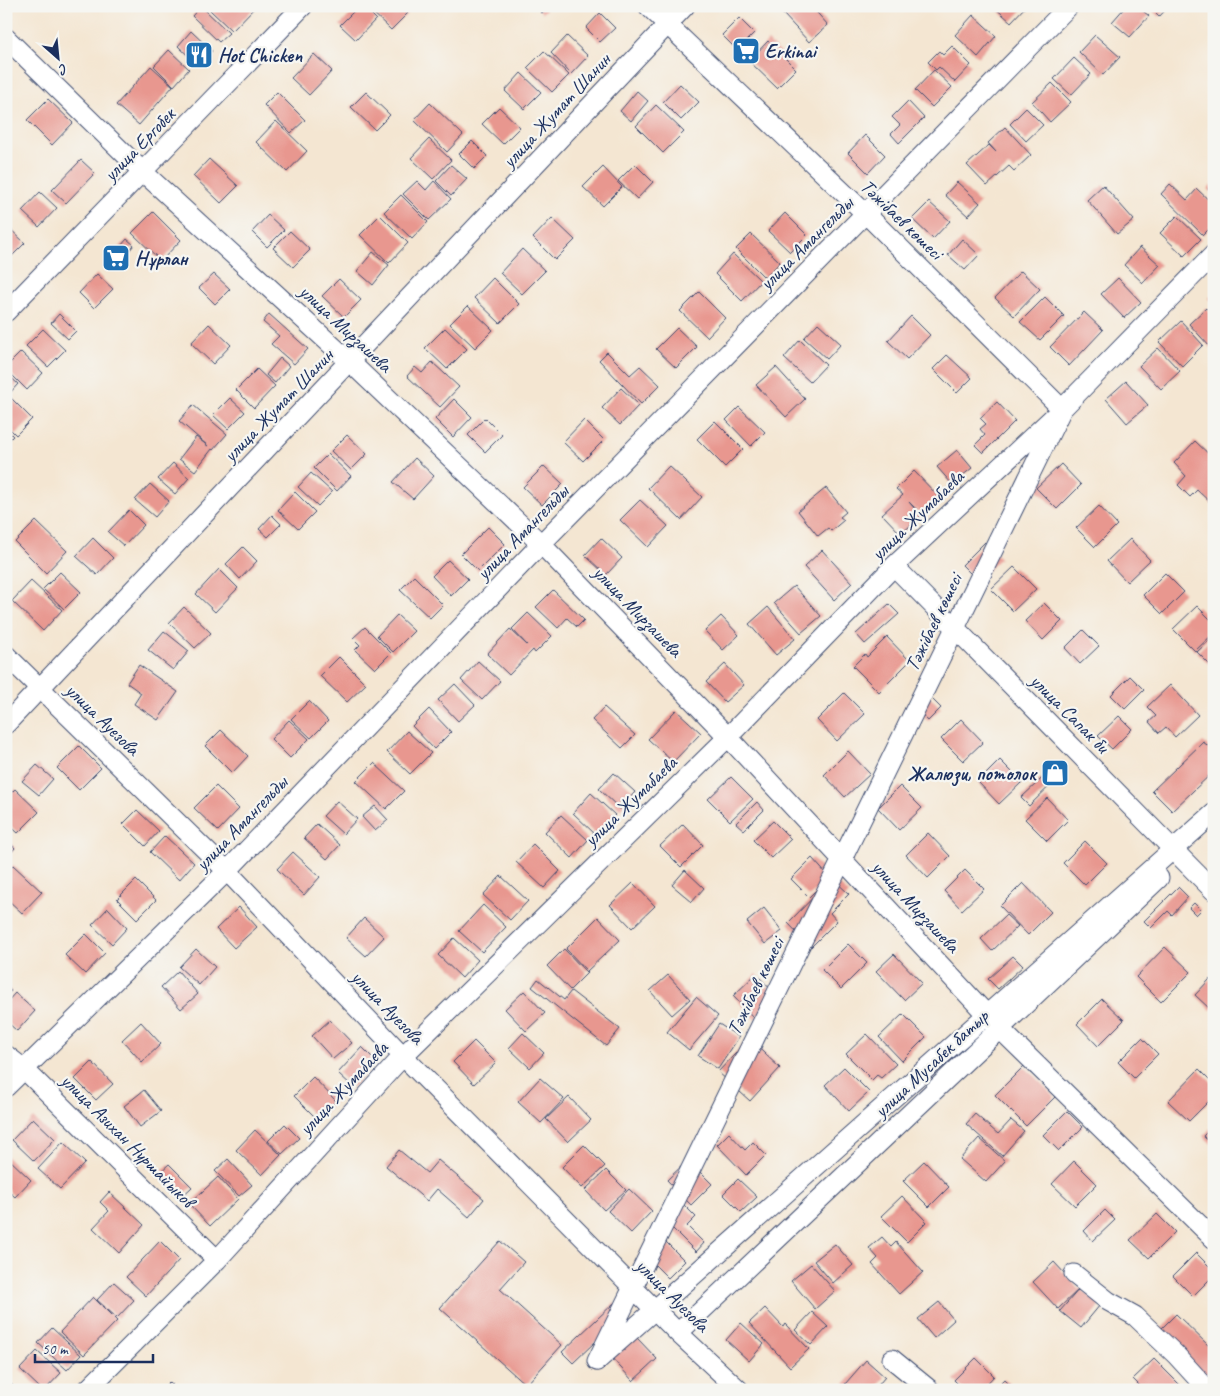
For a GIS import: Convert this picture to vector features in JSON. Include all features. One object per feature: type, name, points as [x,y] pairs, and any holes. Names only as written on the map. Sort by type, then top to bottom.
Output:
[{"type":"street","name":"улица Ергобек","points":[[6,312],[303,6]]},
{"type":"street","name":"Тәжібаев көшесі","points":[[648,6],[866,214],[1062,409],[597,1361],[1214,813]]},
{"type":"street","name":"улица Жумат Шанин","points":[[6,724],[685,6]]},
{"type":"street","name":"улица Амангельды","points":[[6,1087],[227,871],[541,544],[1069,6]]},
{"type":"street","name":"улица Мирзашева","points":[[6,38],[143,172],[350,362],[541,544],[728,737],[1000,1029],[1214,1238]]},
{"type":"street","name":"улица Жумабаева","points":[[87,1390],[217,1260],[403,1056],[728,737],[894,566],[1062,409],[1214,254]]},
{"type":"street","name":"улица Сапак би","points":[[894,566],[1214,891]]},
{"type":"street","name":"улица Ауезова","points":[[6,655],[227,871],[403,1056],[678,1332],[739,1390]]},
{"type":"street","name":"улица Мусабек батыр","points":[[678,1332],[1214,825]]},
{"type":"street","name":"улица Азихан Нуршайыков","points":[[6,1055],[24,1069],[217,1260]]},
{"type":"street","points":[[1074,1274],[1108,1300],[1135,1316],[1176,1355],[1208,1390]]},
{"type":"street","points":[[892,1359],[930,1390]]},
{"type":"building","points":[[201,6],[229,33],[219,42],[192,16]]},
{"type":"building","points":[[214,6],[256,6],[232,31],[210,10]]},
{"type":"building","points":[[359,6],[363,6],[376,19],[356,40],[340,25]]},
{"type":"building","points":[[366,6],[400,6],[408,13],[391,30]]},
{"type":"building","points":[[536,6],[549,6],[542,13]]},
{"type":"building","points":[[792,6],[811,6],[828,25],[809,42],[783,14]]},
{"type":"building","points":[[993,6],[1026,6],[1011,22]]},
{"type":"building","points":[[1126,6],[1137,6],[1149,16],[1130,37],[1112,22]]},
{"type":"building","points":[[1148,6],[1169,6],[1159,17]]},
{"type":"building","points":[[600,13],[615,28],[600,42],[586,28]]},
{"type":"building","points":[[973,15],[996,36],[978,57],[955,35]]},
{"type":"building","points":[[739,18],[754,33],[746,41],[757,51],[748,61],[722,35]]},
{"type":"building","points":[[191,31],[212,51],[198,65],[178,46]]},
{"type":"building","points":[[1095,35],[1120,57],[1103,75],[1079,52]]},
{"type":"building","points":[[567,36],[588,56],[571,74],[551,53]]},
{"type":"building","points":[[768,41],[796,69],[777,88],[749,61]]},
{"type":"building","points":[[952,46],[971,65],[955,82],[939,67],[936,70],[928,62],[939,51],[943,55]]},
{"type":"building","points":[[169,50],[189,69],[174,86],[154,66]]},
{"type":"building","points":[[544,51],[569,75],[552,92],[527,68]]},
{"type":"building","points":[[314,54],[332,71],[309,95],[291,78]]},
{"type":"building","points":[[1074,58],[1091,74],[1071,95],[1054,79]]},
{"type":"building","points":[[151,66],[173,86],[139,125],[116,105]]},
{"type":"building","points":[[934,70],[952,87],[932,107],[915,90]]},
{"type":"building","points":[[521,73],[541,92],[524,109],[505,91]]},
{"type":"building","points":[[1052,83],[1071,102],[1050,122],[1032,102]]},
{"type":"building","points":[[680,84],[699,102],[681,120],[663,102]]},
{"type":"building","points":[[637,91],[648,101],[631,121],[620,111]]},
{"type":"building","points":[[277,92],[305,120],[291,133],[264,105]]},
{"type":"building","points":[[366,92],[390,115],[375,130],[351,107]]},
{"type":"building","points":[[48,99],[73,123],[52,145],[27,120]]},
{"type":"building","points":[[908,101],[924,118],[899,143],[891,134],[900,125],[892,117]]},
{"type":"building","points":[[430,103],[463,135],[447,152],[414,120]]},
{"type":"building","points":[[656,105],[684,132],[663,153],[636,126]]},
{"type":"building","points":[[499,107],[520,127],[503,144],[482,124]]},
{"type":"building","points":[[1026,108],[1043,125],[1026,141],[1010,124]]},
{"type":"building","points":[[276,121],[307,151],[287,172],[256,142]]},
{"type":"building","points":[[1005,127],[1031,155],[1014,171],[1009,166],[987,186],[967,165],[989,145],[996,152],[988,143]]},
{"type":"building","points":[[865,135],[885,155],[868,173],[848,153]]},
{"type":"building","points":[[429,139],[451,160],[433,179],[411,158]]},
{"type":"building","points":[[472,141],[487,156],[474,169],[459,154]]},
{"type":"building","points":[[209,159],[238,186],[221,203],[193,176]]},
{"type":"building","points":[[81,160],[95,173],[66,203],[52,190]]},
{"type":"building","points":[[635,164],[653,182],[637,199],[618,181]]},
{"type":"building","points":[[451,165],[467,179],[451,196],[436,181]]},
{"type":"building","points":[[603,167],[622,187],[603,206],[583,187]]},
{"type":"building","points":[[417,181],[426,190],[434,181],[451,199],[429,220],[403,194]]},
{"type":"building","points":[[957,182],[980,203],[968,216],[945,195]]},
{"type":"building","points":[[1214,183],[1214,194],[1208,189]]},
{"type":"building","points":[[1170,184],[1187,200],[1197,189],[1214,205],[1214,224],[1203,235],[1161,194]]},
{"type":"building","points":[[1103,185],[1134,220],[1117,234],[1087,200]]},
{"type":"building","points":[[40,192],[57,208],[39,227],[22,211]]},
{"type":"building","points":[[401,195],[428,222],[412,239],[384,212]]},
{"type":"building","points":[[929,202],[950,221],[933,239],[912,219]]},
{"type":"building","points":[[153,212],[181,240],[161,261],[132,233]]},
{"type":"building","points":[[785,213],[807,235],[790,252],[768,231]]},
{"type":"building","points":[[268,215],[284,230],[267,247],[252,232]]},
{"type":"building","points":[[380,215],[408,243],[389,263],[360,235]]},
{"type":"building","points":[[1177,216],[1201,239],[1184,256],[1160,233]]},
{"type":"building","points":[[552,218],[575,240],[555,260],[533,238]]},
{"type":"building","points":[[6,225],[25,243],[6,262]]},
{"type":"building","points":[[290,231],[310,250],[293,267],[273,248]]},
{"type":"building","points":[[751,234],[780,262],[765,278],[736,249]]},
{"type":"building","points":[[127,239],[134,245],[114,268],[107,262]]},
{"type":"building","points":[[962,239],[979,255],[965,270],[948,255]]},
{"type":"building","points":[[1140,247],[1160,265],[1143,283],[1124,265]]},
{"type":"building","points":[[522,249],[545,271],[522,294],[500,273]]},
{"type":"building","points":[[373,252],[389,265],[373,285],[357,271]]},
{"type":"building","points":[[733,254],[761,281],[742,301],[715,274]]},
{"type":"building","points":[[1021,271],[1040,289],[1014,316],[995,298]]},
{"type":"building","points":[[97,274],[113,289],[94,308],[79,293]]},
{"type":"building","points":[[214,274],[230,289],[215,304],[199,288]]},
{"type":"building","points":[[493,278],[519,304],[500,323],[474,298]]},
{"type":"building","points":[[1118,278],[1141,302],[1124,318],[1101,294]]},
{"type":"building","points":[[339,279],[361,300],[344,317],[322,296]]},
{"type":"building","points":[[699,292],[725,318],[707,337],[680,311]]},
{"type":"building","points":[[1214,294],[1214,304],[1209,298]]},
{"type":"building","points":[[1045,297],[1064,316],[1040,340],[1020,322]]},
{"type":"building","points":[[468,306],[493,330],[475,348],[450,324]]},
{"type":"building","points":[[1206,308],[1214,316],[1214,345],[1211,348],[1189,324]]},
{"type":"building","points":[[1084,312],[1103,330],[1069,366],[1050,347]]},
{"type":"building","points":[[59,314],[76,331],[68,339],[51,323]]},
{"type":"building","points":[[269,314],[308,349],[294,364],[271,344],[279,336],[263,322]]},
{"type":"building","points":[[911,316],[930,335],[907,359],[888,341]]},
{"type":"building","points":[[1181,321],[1203,345],[1182,366],[1159,342]]},
{"type":"building","points":[[818,323],[841,344],[827,359],[804,338]]},
{"type":"building","points":[[209,324],[231,345],[213,364],[191,343]]},
{"type":"building","points":[[445,328],[467,349],[447,369],[425,348]]},
{"type":"building","points":[[677,328],[697,347],[676,368],[656,349]]},
{"type":"building","points":[[43,329],[65,350],[48,367],[26,346]]},
{"type":"building","points":[[800,340],[826,365],[810,382],[784,358]]},
{"type":"building","points":[[1158,348],[1180,371],[1161,389],[1139,366]]},
{"type":"building","points":[[21,352],[43,373],[27,390],[6,369]]},
{"type":"building","points":[[607,352],[630,375],[640,366],[660,385],[641,404],[599,360]]},
{"type":"building","points":[[947,355],[972,378],[957,393],[933,369]]},
{"type":"building","points":[[280,358],[289,366],[275,383],[266,375]]},
{"type":"building","points":[[432,362],[459,387],[440,407],[407,376],[415,367],[422,373]]},
{"type":"building","points":[[776,367],[805,399],[786,417],[756,385]]},
{"type":"building","points":[[257,369],[275,386],[254,408],[236,390]]},
{"type":"building","points":[[6,373],[18,384],[8,395],[32,419],[16,435],[6,425]]},
{"type":"building","points":[[1126,381],[1148,405],[1127,423],[1106,399]]},
{"type":"building","points":[[621,388],[639,405],[620,425],[602,408]]},
{"type":"building","points":[[230,398],[245,412],[228,429],[213,415]]},
{"type":"building","points":[[454,399],[472,417],[453,437],[435,419]]},
{"type":"building","points":[[997,402],[1015,421],[983,453],[975,445],[985,435],[980,429],[986,424],[980,418]]},
{"type":"building","points":[[193,405],[227,434],[212,449],[195,471],[179,459],[196,437],[208,446],[179,421]]},
{"type":"building","points":[[739,407],[765,432],[751,446],[726,420]]},
{"type":"building","points":[[485,418],[502,435],[485,452],[468,435]]},
{"type":"building","points":[[584,420],[604,440],[583,461],[563,442]]},
{"type":"building","points":[[715,421],[743,449],[725,467],[697,439]]},
{"type":"building","points":[[6,429],[13,436],[6,443]]},
{"type":"building","points":[[347,435],[367,454],[351,470],[331,451]]},
{"type":"building","points":[[1195,441],[1214,459],[1214,506],[1197,490],[1190,497],[1178,485],[1186,476],[1174,463]]},
{"type":"building","points":[[957,450],[972,468],[952,484],[937,467]]},
{"type":"building","points":[[328,454],[351,476],[337,491],[314,468]]},
{"type":"building","points":[[415,458],[434,476],[413,499],[393,482]]},
{"type":"building","points":[[173,463],[189,478],[175,494],[158,479]]},
{"type":"building","points":[[1061,464],[1081,485],[1057,509],[1036,488]]},
{"type":"building","points":[[544,466],[563,484],[542,505],[523,487]]},
{"type":"building","points":[[669,466],[702,497],[681,520],[648,488]]},
{"type":"building","points":[[914,471],[940,498],[923,516],[909,502],[921,516],[901,534],[882,514],[903,495],[896,489]]},
{"type":"building","points":[[311,473],[332,492],[318,506],[298,487]]},
{"type":"building","points":[[150,484],[169,501],[155,517],[135,500]]},
{"type":"building","points":[[826,488],[846,512],[840,517],[844,520],[831,531],[828,528],[818,536],[798,511]]},
{"type":"building","points":[[295,492],[315,512],[298,529],[278,510]]},
{"type":"building","points":[[640,500],[668,526],[648,547],[620,520]]},
{"type":"building","points":[[1099,506],[1117,525],[1095,547],[1076,528]]},
{"type":"building","points":[[129,510],[144,525],[124,546],[108,532]]},
{"type":"building","points":[[272,515],[281,524],[268,537],[259,529]]},
{"type":"building","points":[[36,521],[67,551],[46,573],[15,542]]},
{"type":"building","points":[[488,527],[505,544],[478,571],[461,554]]},
{"type":"building","points":[[93,538],[113,558],[97,575],[76,556]]},
{"type":"building","points":[[601,538],[622,558],[606,575],[585,555]]},
{"type":"building","points":[[1130,539],[1150,560],[1127,582],[1107,561]]},
{"type":"building","points":[[985,542],[1000,558],[977,580],[962,565]]},
{"type":"building","points":[[243,547],[257,561],[240,579],[226,564]]},
{"type":"building","points":[[822,550],[852,583],[834,600],[804,567]]},
{"type":"building","points":[[448,560],[468,579],[451,596],[432,576]]},
{"type":"building","points":[[1014,567],[1036,589],[1013,611],[991,589]]},
{"type":"building","points":[[219,569],[238,588],[215,612],[196,594]]},
{"type":"building","points":[[60,572],[81,592],[64,609],[43,589]]},
{"type":"building","points":[[1165,573],[1184,592],[1162,614],[1143,595]]},
{"type":"building","points":[[414,576],[443,605],[430,618],[400,590]]},
{"type":"building","points":[[31,581],[62,610],[43,631],[12,601]]},
{"type":"building","points":[[794,586],[821,616],[801,633],[774,603]]},
{"type":"building","points":[[553,590],[584,620],[577,627],[567,618],[558,628],[536,607]]},
{"type":"building","points":[[1044,603],[1062,621],[1043,640],[1025,621]]},
{"type":"building","points":[[889,604],[899,614],[865,644],[856,634]]},
{"type":"building","points":[[1197,606],[1214,623],[1214,633],[1195,651],[1173,629]]},
{"type":"building","points":[[184,607],[211,633],[195,648],[169,623]]},
{"type":"building","points":[[768,607],[795,639],[776,655],[749,624]]},
{"type":"building","points":[[528,613],[552,636],[535,653],[533,650],[509,675],[487,654],[510,629],[527,645],[512,629]]},
{"type":"building","points":[[397,615],[414,631],[393,652],[377,636]]},
{"type":"building","points":[[721,616],[739,635],[723,650],[705,631]]},
{"type":"building","points":[[365,627],[391,653],[375,669],[355,650],[360,645],[353,638]]},
{"type":"building","points":[[1083,630],[1099,646],[1080,664],[1065,648]]},
{"type":"building","points":[[164,631],[189,651],[173,670],[148,650]]},
{"type":"building","points":[[1214,636],[1214,669],[1197,652]]},
{"type":"building","points":[[887,637],[910,661],[879,692],[853,666],[865,654],[867,657]]},
{"type":"building","points":[[339,657],[366,684],[347,702],[320,676]]},
{"type":"building","points":[[478,661],[500,681],[482,700],[461,680]]},
{"type":"building","points":[[725,664],[744,685],[725,702],[706,682]]},
{"type":"building","points":[[139,665],[178,692],[158,720],[134,704],[141,693],[127,683]]},
{"type":"building","points":[[1130,676],[1144,690],[1125,709],[1111,695]]},
{"type":"building","points":[[455,684],[475,705],[458,721],[438,700]]},
{"type":"building","points":[[1170,685],[1198,715],[1175,737],[1166,727],[1159,733],[1149,722],[1156,716],[1147,707]]},
{"type":"building","points":[[844,693],[865,714],[837,741],[817,720]]},
{"type":"building","points":[[926,693],[941,708],[928,721],[913,705]]},
{"type":"building","points":[[309,701],[328,721],[311,738],[291,719]]},
{"type":"building","points":[[604,707],[635,735],[622,748],[592,720]]},
{"type":"building","points":[[429,709],[451,732],[434,749],[412,726]]},
{"type":"building","points":[[676,710],[701,733],[673,762],[648,739]]},
{"type":"building","points":[[1119,716],[1132,729],[1112,749],[1098,736]]},
{"type":"building","points":[[961,719],[983,742],[963,761],[941,739]]},
{"type":"building","points":[[289,720],[309,739],[290,758],[271,739]]},
{"type":"building","points":[[221,730],[248,756],[232,773],[205,746]]},
{"type":"building","points":[[407,731],[431,753],[410,774],[387,752]]},
{"type":"building","points":[[1203,742],[1214,750],[1214,771],[1172,811],[1152,791]]},
{"type":"building","points":[[79,746],[101,768],[79,790],[57,768]]},
{"type":"building","points":[[848,751],[870,774],[845,797],[824,775]]},
{"type":"building","points":[[1000,760],[1022,782],[999,804],[978,782]]},
{"type":"building","points":[[374,763],[404,791],[386,809],[356,781]]},
{"type":"building","points":[[37,765],[53,779],[39,795],[22,781]]},
{"type":"building","points":[[1055,766],[1062,774],[1029,806],[1021,798]]},
{"type":"building","points":[[614,773],[635,792],[620,809],[599,789]]},
{"type":"building","points":[[731,777],[753,799],[730,821],[708,799]]},
{"type":"building","points":[[216,786],[239,809],[218,831],[194,808]]},
{"type":"building","points":[[900,786],[922,808],[899,830],[878,808]]},
{"type":"building","points":[[15,789],[39,812],[18,833],[6,822],[6,798]]},
{"type":"building","points":[[591,793],[615,815],[596,835],[573,813]]},
{"type":"building","points":[[1047,798],[1068,820],[1047,841],[1025,819]]},
{"type":"building","points":[[337,801],[357,819],[343,834],[323,816]]},
{"type":"building","points":[[757,802],[764,810],[744,830],[736,823]]},
{"type":"building","points":[[375,806],[388,820],[375,831],[362,817]]},
{"type":"building","points":[[137,810],[159,831],[145,846],[123,824]]},
{"type":"building","points":[[561,815],[588,840],[572,858],[545,832]]},
{"type":"building","points":[[773,821],[791,839],[771,858],[753,840]]},
{"type":"building","points":[[317,824],[340,845],[327,859],[304,838]]},
{"type":"building","points":[[683,824],[703,845],[681,867],[660,846]]},
{"type":"building","points":[[928,833],[950,856],[928,878],[906,855]]},
{"type":"building","points":[[165,836],[194,863],[179,880],[150,852]]},
{"type":"building","points":[[6,839],[15,848],[6,858]]},
{"type":"building","points":[[1085,841],[1107,863],[1085,885],[1063,863]]},
{"type":"building","points":[[533,844],[560,871],[544,888],[516,862]]},
{"type":"building","points":[[293,852],[320,877],[304,895],[277,869]]},
{"type":"building","points":[[812,858],[829,877],[809,897],[791,879]]},
{"type":"building","points":[[13,865],[42,892],[22,913],[6,898],[6,872]]},
{"type":"building","points":[[685,870],[704,888],[692,902],[672,885]]},
{"type":"building","points":[[965,870],[984,889],[962,910],[944,891]]},
{"type":"building","points":[[501,876],[528,901],[510,920],[483,895]]},
{"type":"building","points":[[832,878],[849,894],[830,913],[837,921],[811,947],[788,923]]},
{"type":"building","points":[[136,880],[156,900],[137,919],[117,899]]},
{"type":"building","points":[[633,883],[655,906],[632,928],[610,905]]},
{"type":"building","points":[[1023,883],[1051,912],[1028,935],[1000,906]]},
{"type":"building","points":[[1178,887],[1188,897],[1172,915],[1168,911],[1151,928],[1144,921]]},
{"type":"building","points":[[1194,903],[1201,910],[1196,915],[1189,908]]},
{"type":"building","points":[[483,905],[506,927],[482,952],[459,931]]},
{"type":"building","points":[[239,907],[257,927],[234,948],[216,929]]},
{"type":"building","points":[[108,908],[127,928],[112,944],[92,925]]},
{"type":"building","points":[[764,908],[782,931],[765,944],[747,922]]},
{"type":"building","points":[[1006,915],[1018,926],[992,951],[981,939]]},
{"type":"building","points":[[598,917],[620,940],[587,971],[566,949]]},
{"type":"building","points":[[364,918],[384,937],[366,956],[346,938]]},
{"type":"building","points":[[86,934],[105,953],[85,974],[65,955]]},
{"type":"building","points":[[454,938],[478,960],[462,978],[438,955]]},
{"type":"building","points":[[848,944],[867,963],[841,989],[822,970]]},
{"type":"building","points":[[1165,947],[1191,972],[1161,1002],[1136,977]]},
{"type":"building","points":[[196,949],[215,967],[199,985],[179,967]]},
{"type":"building","points":[[564,949],[587,973],[570,990],[547,966]]},
{"type":"building","points":[[894,954],[922,983],[904,1000],[876,971]]},
{"type":"building","points":[[1013,956],[1023,966],[998,989],[988,979]]},
{"type":"building","points":[[178,971],[198,994],[181,1009],[161,987]]},
{"type":"building","points":[[756,974],[778,997],[755,1019],[733,996]]},
{"type":"building","points":[[668,975],[690,999],[672,1015],[650,991]]},
{"type":"building","points":[[538,979],[564,1000],[571,991],[620,1029],[606,1046],[532,987]]},
{"type":"building","points":[[1210,979],[1214,982],[1214,1007],[1211,1010],[1195,995]]},
{"type":"building","points":[[6,986],[11,991],[6,996]]},
{"type":"building","points":[[524,991],[545,1013],[526,1031],[505,1009]]},
{"type":"building","points":[[15,993],[35,1011],[17,1031],[6,1021],[6,1003]]},
{"type":"building","points":[[696,997],[718,1016],[689,1050],[667,1032]]},
{"type":"building","points":[[1102,999],[1124,1020],[1098,1046],[1077,1024]]},
{"type":"building","points":[[903,1014],[926,1037],[902,1061],[879,1037]]},
{"type":"building","points":[[330,1020],[352,1043],[333,1059],[312,1036]]},
{"type":"building","points":[[141,1022],[161,1044],[142,1062],[122,1040]]},
{"type":"building","points":[[719,1024],[739,1037],[718,1069],[698,1056]]},
{"type":"building","points":[[523,1033],[544,1053],[530,1068],[509,1048]]},
{"type":"building","points":[[867,1034],[896,1064],[881,1078],[877,1075],[872,1080],[846,1054]]},
{"type":"building","points":[[1142,1038],[1158,1054],[1134,1078],[1118,1062]]},
{"type":"building","points":[[749,1039],[780,1068],[750,1101],[718,1072]]},
{"type":"building","points":[[474,1041],[496,1063],[474,1084],[453,1062]]},
{"type":"building","points":[[362,1047],[376,1061],[353,1087],[338,1073]]},
{"type":"building","points":[[92,1062],[113,1084],[96,1100],[75,1079]]},
{"type":"building","points":[[1024,1066],[1055,1097],[1026,1126],[995,1095]]},
{"type":"building","points":[[844,1067],[869,1092],[849,1111],[825,1085]]},
{"type":"building","points":[[1199,1069],[1214,1084],[1214,1096],[1189,1121],[1168,1101]]},
{"type":"building","points":[[313,1077],[336,1101],[317,1119],[294,1096]]},
{"type":"building","points":[[540,1078],[564,1099],[541,1123],[518,1102]]},
{"type":"building","points":[[144,1090],[161,1111],[140,1127],[124,1106]]},
{"type":"building","points":[[569,1097],[591,1120],[568,1142],[546,1119]]},
{"type":"building","points":[[1067,1111],[1083,1127],[1059,1151],[1043,1135]]},
{"type":"building","points":[[975,1114],[998,1134],[1011,1120],[1024,1131],[1002,1156],[966,1124]]},
{"type":"building","points":[[33,1118],[55,1139],[34,1161],[12,1140]]},
{"type":"building","points":[[285,1124],[299,1138],[282,1154],[268,1141]]},
{"type":"building","points":[[1214,1125],[1214,1146],[1203,1136]]},
{"type":"building","points":[[255,1130],[281,1155],[262,1175],[236,1150]]},
{"type":"building","points":[[729,1133],[745,1150],[753,1142],[766,1155],[746,1175],[717,1145]]},
{"type":"building","points":[[979,1138],[1005,1161],[986,1182],[960,1159]]},
{"type":"building","points":[[63,1142],[85,1163],[60,1189],[38,1169]]},
{"type":"building","points":[[584,1145],[605,1166],[582,1188],[562,1167]]},
{"type":"building","points":[[399,1150],[427,1173],[438,1160],[484,1199],[469,1217],[437,1189],[427,1201],[386,1166]]},
{"type":"building","points":[[6,1156],[31,1180],[15,1197],[6,1189]]},
{"type":"building","points":[[228,1159],[252,1185],[239,1196],[215,1171]]},
{"type":"building","points":[[688,1160],[712,1184],[691,1205],[667,1180]]},
{"type":"building","points":[[924,1161],[949,1187],[929,1207],[903,1181]]},
{"type":"building","points":[[1074,1161],[1097,1184],[1075,1206],[1052,1184]]},
{"type":"building","points":[[169,1164],[192,1187],[180,1198],[158,1174]]},
{"type":"building","points":[[606,1170],[626,1190],[604,1210],[585,1190]]},
{"type":"building","points":[[218,1177],[238,1199],[210,1226],[189,1204]]},
{"type":"building","points":[[738,1179],[757,1197],[741,1212],[723,1194]]},
{"type":"building","points":[[629,1189],[652,1211],[631,1233],[608,1211]]},
{"type":"building","points":[[109,1192],[144,1225],[119,1253],[93,1228],[109,1211],[100,1202]]},
{"type":"building","points":[[902,1196],[927,1222],[907,1242],[881,1216]]},
{"type":"building","points":[[678,1199],[696,1217],[687,1226],[704,1243],[696,1252],[660,1216]]},
{"type":"building","points":[[1105,1210],[1115,1220],[1093,1241],[1084,1231]]},
{"type":"building","points":[[1157,1214],[1175,1232],[1149,1258],[1130,1240]]},
{"type":"building","points":[[658,1234],[685,1261],[668,1278],[641,1251]]},
{"type":"building","points":[[882,1237],[891,1247],[896,1242],[923,1272],[899,1294],[872,1264],[878,1258],[869,1248]]},
{"type":"building","points":[[160,1241],[179,1260],[146,1296],[126,1277]]},
{"type":"building","points":[[500,1241],[524,1262],[500,1289],[562,1345],[526,1385],[440,1308]]},
{"type":"building","points":[[835,1244],[853,1265],[833,1283],[814,1261]]},
{"type":"building","points":[[1196,1253],[1214,1271],[1214,1275],[1193,1296],[1173,1276]]},
{"type":"building","points":[[1054,1262],[1079,1289],[1058,1309],[1033,1282]]},
{"type":"building","points":[[811,1264],[835,1291],[815,1309],[791,1281]]},
{"type":"building","points":[[114,1282],[134,1300],[117,1318],[97,1300]]},
{"type":"building","points":[[1080,1288],[1100,1305],[1081,1328],[1060,1311]]},
{"type":"building","points":[[93,1297],[117,1321],[84,1355],[60,1332]]},
{"type":"building","points":[[939,1302],[954,1320],[934,1338],[918,1319]]},
{"type":"building","points":[[614,1303],[624,1313],[618,1318],[657,1359],[633,1381],[596,1341],[573,1363],[562,1352]]},
{"type":"building","points":[[765,1308],[783,1327],[785,1324],[809,1349],[790,1367],[749,1323]]},
{"type":"building","points":[[812,1312],[828,1327],[811,1345],[795,1330]]},
{"type":"building","points":[[1176,1314],[1211,1348],[1214,1346],[1214,1370],[1205,1379],[1158,1332]]},
{"type":"building","points":[[741,1323],[764,1344],[749,1361],[726,1340]]},
{"type":"building","points":[[52,1328],[81,1355],[67,1370],[38,1343]]},
{"type":"building","points":[[37,1351],[61,1373],[45,1390],[42,1390],[20,1369]]},
{"type":"building","points":[[976,1358],[994,1376],[981,1390],[964,1390],[954,1380]]},
{"type":"building","points":[[1154,1359],[1180,1385],[1175,1390],[1144,1390],[1133,1379]]},
{"type":"building","points":[[866,1360],[885,1377],[874,1390],[851,1390],[845,1384]]},
{"type":"building","points":[[6,1379],[17,1390],[6,1390]]},
{"type":"building","points":[[1004,1379],[1015,1390],[993,1390]]},
{"type":"building","points":[[169,1382],[177,1390],[161,1390]]},
{"type":"place","name":"Erkinai","points":[[746,51]]},
{"type":"place","name":"Hot Chicken","points":[[199,55]]},
{"type":"place","name":"Нұрлан","points":[[116,258]]},
{"type":"place","name":"Жалюзи, потолок","points":[[1055,773]]}]
